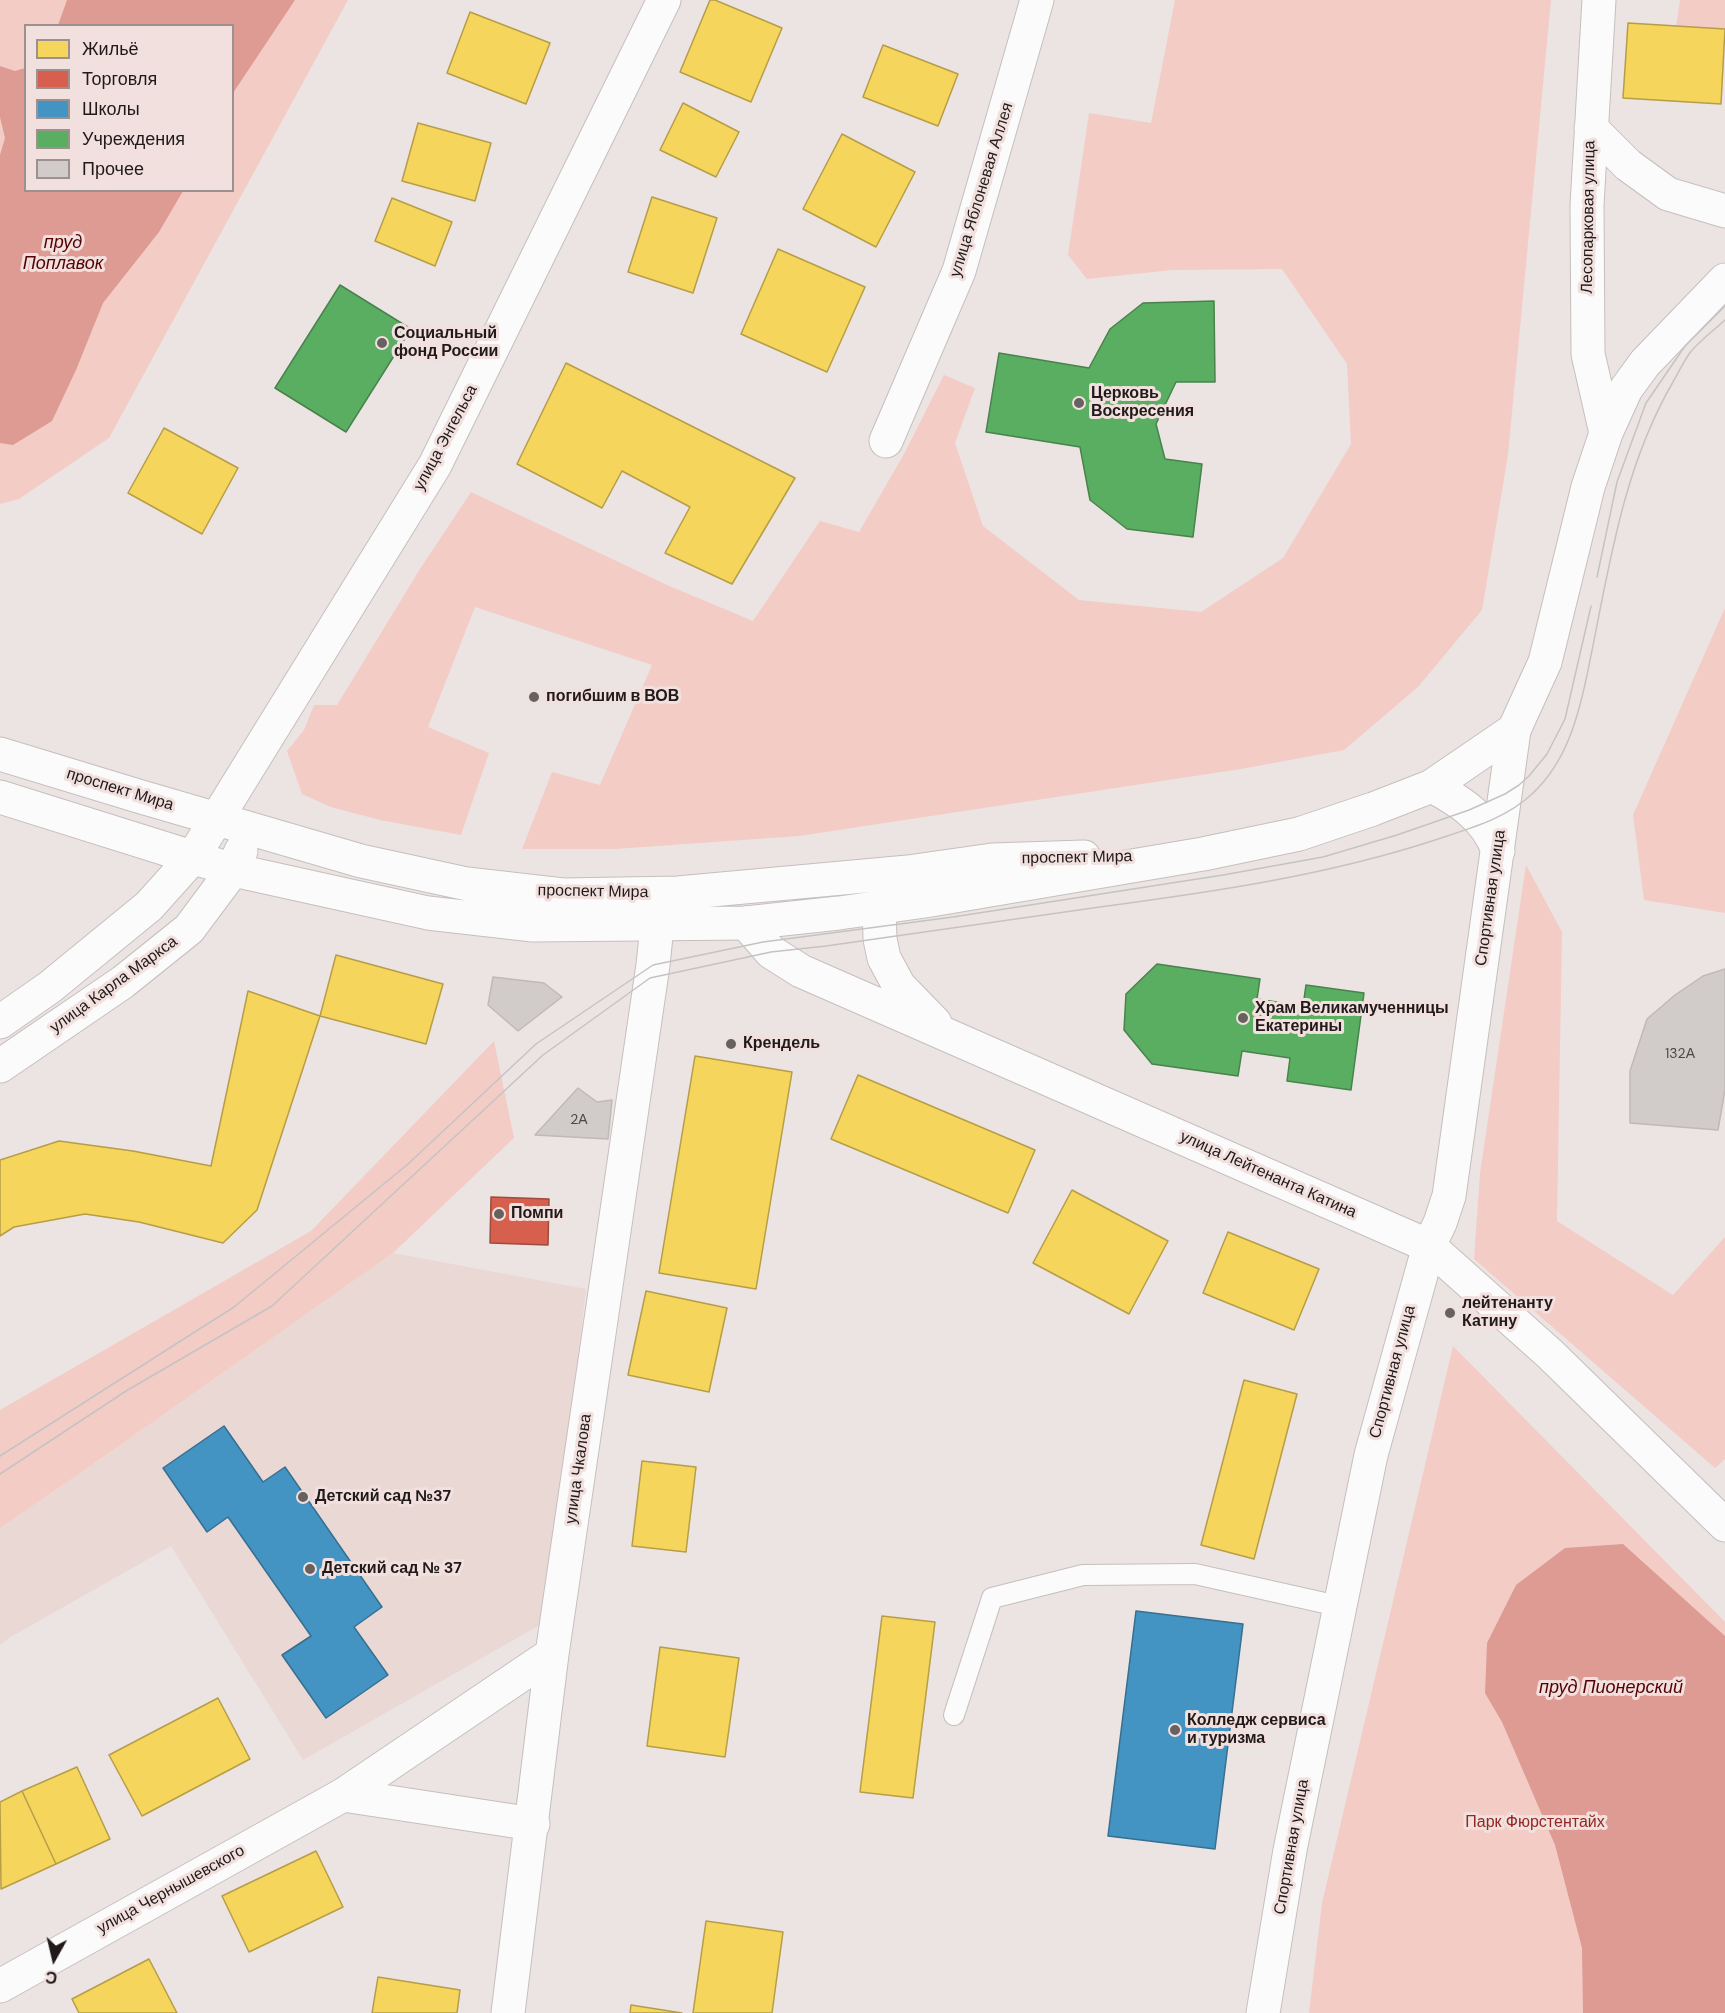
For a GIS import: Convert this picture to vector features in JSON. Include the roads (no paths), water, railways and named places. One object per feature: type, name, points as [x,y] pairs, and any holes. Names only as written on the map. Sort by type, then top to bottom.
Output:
[{"type":"street","name":"улица Энгельса","points":[[193,857],[435,465],[664,0]]},
{"type":"street","name":"улица Яблоневая Аллея","points":[[886,441],[959,271],[1037,0]]},
{"type":"street","name":"Лесопарковая улица","points":[[1599,0],[1587,205],[1588,354],[1606,433]]},
{"type":"street","points":[[1592,128],[1628,165],[1668,194],[1725,211]]},
{"type":"street","name":"Спортивная улица","points":[[1263,2013],[1290,1850],[1338,1606],[1371,1455],[1429,1246],[1449,1196],[1515,730],[1545,662],[1588,487],[1606,433],[1626,389],[1645,363],[1725,280]]},
{"type":"street","points":[[1203,854],[1299,834],[1432,786],[1515,730]]},
{"type":"street","name":"проспект Мира","points":[[0,754],[361,861],[467,884],[563,895],[660,893],[908,872],[993,860],[1203,854]]},
{"type":"street","points":[[1432,786],[1460,801],[1483,824],[1498,851]]},
{"type":"street","name":"проспект Мира","points":[[0,796],[234,870],[428,913],[533,926],[746,923],[879,907],[1203,854]]},
{"type":"street","name":"улица Карла Маркса","points":[[0,1066],[123,982],[189,929],[234,870],[249,828]]},
{"type":"street","points":[[0,1022],[50,987],[149,906],[193,857]]},
{"type":"street","points":[[908,872],[890,889],[879,907],[880,939],[884,958],[899,986],[946,1034]]},
{"type":"street","name":"улица Чкалова","points":[[508,2013],[552,1654],[653,964],[660,893]]},
{"type":"street","name":"улица Лейтенанта Катина","points":[[746,923],[771,952],[801,971],[1429,1246],[1550,1354],[1725,1525]]},
{"type":"street","name":"улица Чернышевского","points":[[0,1986],[343,1795],[552,1654]]},
{"type":"street","points":[[343,1795],[532,1824]]},
{"type":"lane","points":[[954,1715],[992,1598],[1083,1575],[1195,1574],[1338,1606]]},
{"type":"water","points":[[67,0],[295,0],[234,92],[234,24],[58,24]]},
{"type":"water","name":"пруд Поплавок","points":[[0,66],[15,71],[24,68],[24,192],[182,192],[159,232],[103,303],[52,421],[13,445],[0,443],[0,155],[5,138],[0,117]]},
{"type":"water","name":"пруд Пионерский","points":[[1623,1544],[1725,1636],[1725,2013],[1583,2013],[1582,1948],[1555,1845],[1502,1722],[1485,1693],[1487,1643],[1516,1585],[1565,1548]]},
{"type":"tram line","points":[[1597,577],[1617,482],[1646,403],[1685,346],[1725,306]]},
{"type":"tram line","points":[[0,1474],[126,1391],[272,1306],[543,1055],[650,978],[771,952],[1268,882],[1350,864],[1432,841],[1498,817],[1522,802],[1533,793],[1554,768],[1575,723],[1618,524],[1628,487],[1655,416],[1689,354],[1725,320]]},
{"type":"tram line","points":[[0,1456],[234,1307],[408,1164],[536,1044],[653,965],[763,942],[953,917],[1323,857],[1469,810],[1519,785],[1547,754],[1565,719],[1591,606]]},
{"type":"place","name":"Социальный фонд России","points":[[382,343]]},
{"type":"place","name":"Церковь Воскресения","points":[[1079,403]]},
{"type":"place","name":"погибшим в ВОВ","points":[[534,697]]},
{"type":"place","name":"Храм Великамученницы Екатерины","points":[[1243,1018]]},
{"type":"place","name":"Крендель","points":[[731,1044]]},
{"type":"place","name":"Помпи","points":[[499,1214]]},
{"type":"place","name":"лейтенанту Катину","points":[[1450,1313]]},
{"type":"place","name":"Детский сад №37","points":[[303,1497]]},
{"type":"place","name":"Детский сад № 37","points":[[310,1569]]},
{"type":"place","name":"Колледж сервиса и туризма","points":[[1175,1730]]},
{"type":"park label","name":"Парк Фюрстентайх","points":[[1535,1823]]}]
